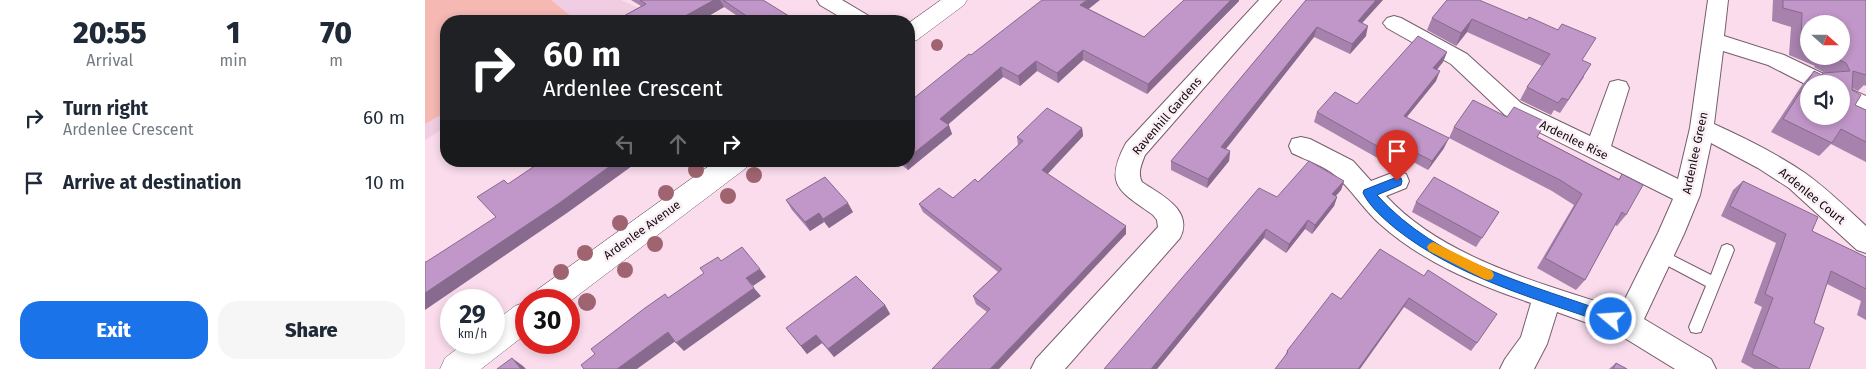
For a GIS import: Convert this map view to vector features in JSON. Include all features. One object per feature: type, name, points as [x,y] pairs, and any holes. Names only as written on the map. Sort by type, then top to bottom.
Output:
[{"type":"street","points":[[827,0],[852,15]]},
{"type":"street","points":[[915,30],[956,0]]},
{"type":"street","name":"Ravenhill Gardens","points":[[1046,369],[1171,230],[1172,220],[1166,211],[1134,189],[1127,178],[1127,165],[1135,150],[1271,0]]},
{"type":"street","name":"Ardenlee Green","points":[[1627,324],[1661,255],[1687,195],[1702,128],[1718,0]]},
{"type":"street","name":"Ardenlee Rise","points":[[1394,23],[1459,58],[1513,109],[1687,195]]},
{"type":"street","points":[[1713,40],[1776,60],[1806,75]]},
{"type":"street","points":[[1597,151],[1618,88]]},
{"type":"street","points":[[1850,98],[1866,106]]},
{"type":"street","name":"Ardenlee Court","points":[[1702,128],[1762,158],[1789,174],[1866,242]]},
{"type":"street","points":[[1301,146],[1344,168],[1395,222],[1418,239],[1458,261],[1506,283],[1627,324],[1701,369]]},
{"type":"street","name":"Ardenlee Avenue","points":[[563,289],[728,167]]},
{"type":"street","points":[[1368,193],[1397,181]]},
{"type":"street","points":[[1515,369],[1528,356],[1534,342],[1546,297]]},
{"type":"street","points":[[505,333],[515,325]]},
{"type":"street","points":[[456,369],[477,354]]},
{"type":"lane","points":[[1696,327],[1727,250]]},
{"type":"lane","points":[[1661,255],[1714,283]]},
{"type":"shaded area","points":[[425,0],[621,0],[645,11],[637,15],[440,15],[440,131],[425,140]]},
{"type":"shaded area","points":[[425,0],[551,0],[570,15],[440,15],[440,115],[425,124]]},
{"type":"building","points":[[640,0],[714,0],[687,15],[626,15],[646,4]]},
{"type":"building","points":[[723,0],[763,0],[787,15],[745,15]]},
{"type":"building","points":[[1042,0],[1087,0],[1080,5],[1144,37],[1184,0],[1231,0],[1148,84],[1083,50],[1057,73],[1036,61],[1018,76],[1001,67],[940,119],[949,125],[915,152],[915,97],[969,54],[971,55]]},
{"type":"building","points":[[1306,0],[1376,0],[1358,21],[1368,26],[1352,44],[1317,27],[1221,147],[1230,151],[1208,179],[1171,161]]},
{"type":"building","points":[[1447,0],[1479,0],[1527,20],[1529,17],[1558,30],[1562,24],[1596,38],[1582,60],[1591,64],[1568,100],[1562,98],[1558,103],[1527,87],[1550,54],[1472,19],[1461,33],[1432,18]]},
{"type":"building","points":[[1783,0],[1866,0],[1866,75],[1853,71],[1852,90],[1861,95],[1855,105],[1866,110],[1866,142],[1841,129],[1832,143],[1783,119],[1800,93],[1800,125],[1850,125],[1850,75],[1822,75],[1823,73],[1850,71],[1847,65],[1850,65],[1850,15],[1802,15],[1802,13],[1783,8]]},
{"type":"building","points":[[1418,36],[1447,52],[1433,68],[1440,71],[1404,116],[1449,138],[1432,161],[1392,140],[1384,150],[1317,112],[1335,92],[1357,104]]},
{"type":"building","points":[[1814,71],[1822,75],[1811,75]]},
{"type":"building","points":[[1473,100],[1507,117],[1514,107],[1546,122],[1537,137],[1619,180],[1622,174],[1643,185],[1626,215],[1622,212],[1585,280],[1545,258],[1582,194],[1560,180],[1454,127]]},
{"type":"building","points":[[1047,108],[1082,128],[1042,170],[1126,226],[990,369],[932,369],[990,309],[973,296],[1002,269],[919,204],[939,188],[953,198],[975,179],[978,182],[1023,141],[1017,137]]},
{"type":"building","points":[[1309,161],[1344,181],[1332,194],[1337,197],[1315,225],[1308,220],[1289,244],[1266,229],[1151,369],[1104,369],[1259,188],[1277,197]]},
{"type":"building","points":[[533,167],[609,167],[558,204],[425,293],[425,262],[496,217],[477,197],[504,180],[508,184]]},
{"type":"building","points":[[825,177],[848,203],[823,219],[819,213],[805,222],[786,200]]},
{"type":"building","points":[[1434,177],[1499,212],[1482,238],[1416,202]]},
{"type":"building","points":[[1743,181],[1818,217],[1812,231],[1866,257],[1866,289],[1831,271],[1814,323],[1824,328],[1809,369],[1780,369],[1752,354],[1773,298],[1765,294],[1786,234],[1730,206]]},
{"type":"building","points":[[742,247],[760,269],[746,278],[754,288],[676,343],[668,332],[617,369],[584,369],[581,365],[595,354],[591,349],[665,294],[668,298],[704,273],[700,268],[718,257],[721,261]]},
{"type":"building","points":[[1380,249],[1424,276],[1428,270],[1497,314],[1477,343],[1409,298],[1358,369],[1275,369],[1332,293],[1341,299]]},
{"type":"building","points":[[856,276],[885,305],[828,349],[816,335],[801,346],[786,328]]},
{"type":"building","points":[[512,358],[521,369],[497,369]]},
{"type":"building","points":[[1616,363],[1627,369],[1613,369]]},
{"type":"slow traffic","points":[[1433,247],[1488,275]]},
{"type":"route","points":[[1397,181],[1368,193],[1401,228],[1418,239],[1458,261],[1506,283],[1611,319]]}]
